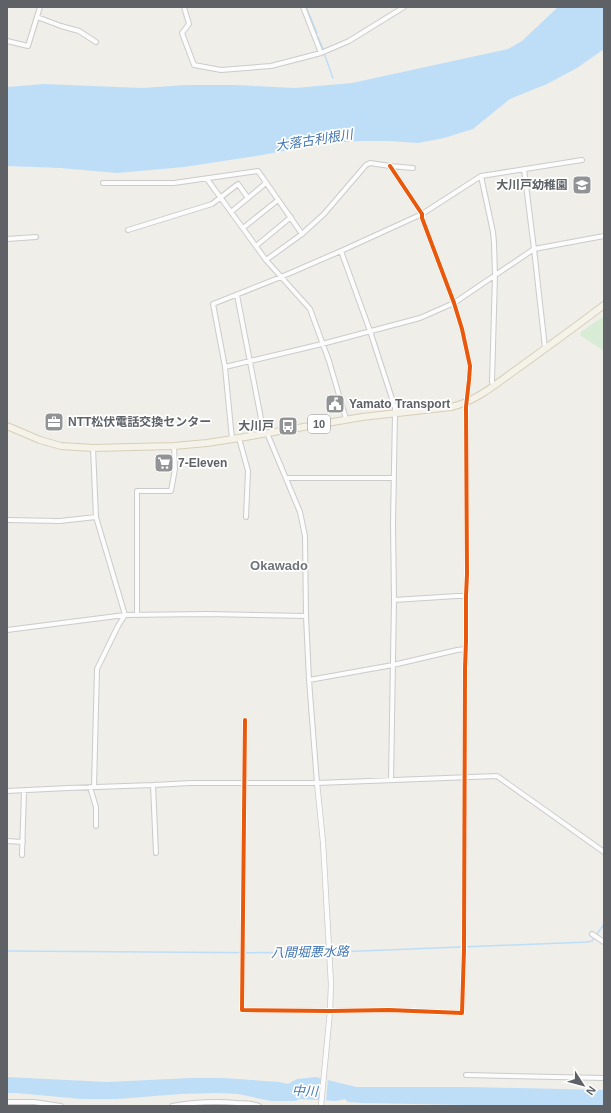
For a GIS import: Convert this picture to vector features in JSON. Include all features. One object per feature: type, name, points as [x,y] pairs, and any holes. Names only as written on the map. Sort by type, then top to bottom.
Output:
[{"type":"main road","name":"10","points":[[7,426],[27,435],[61,446],[93,448],[174,446],[239,438],[346,419],[456,406],[467,402],[494,386],[604,305]]},
{"type":"street","points":[[7,41],[28,46],[40,7]]},
{"type":"street","points":[[184,7],[189,24],[182,33],[194,65],[221,70],[271,66],[321,53],[349,41],[404,7]]},
{"type":"street","points":[[303,7],[321,53]]},
{"type":"street","points":[[37,17],[79,31],[96,42]]},
{"type":"street","points":[[232,439],[225,367],[214,304],[281,277],[422,214],[481,176],[582,160]]},
{"type":"street","points":[[266,260],[302,234],[324,214],[366,165],[370,163],[413,168]]},
{"type":"street","points":[[245,720],[242,1010],[389,1010],[462,1013],[464,950],[465,649],[467,574],[466,407],[470,380],[470,366],[462,329],[454,303],[422,218],[422,214],[390,166]]},
{"type":"street","points":[[524,169],[545,348]]},
{"type":"street","points":[[103,183],[174,183],[258,171],[302,234]]},
{"type":"street","points":[[481,176],[493,232],[495,275],[492,382],[494,386]]},
{"type":"street","points":[[207,179],[266,260],[310,309],[329,361],[346,419]]},
{"type":"street","points":[[231,212],[266,183]]},
{"type":"street","points":[[128,230],[212,204],[238,184],[248,198]]},
{"type":"street","points":[[243,228],[278,200]]},
{"type":"street","points":[[256,246],[291,217]]},
{"type":"street","points":[[225,367],[322,344],[420,318],[454,303],[534,249],[604,236]]},
{"type":"street","points":[[7,239],[36,237]]},
{"type":"street","points":[[341,251],[370,331],[395,408],[393,523],[394,665],[391,780]]},
{"type":"street","points":[[237,295],[266,433],[300,512],[305,534],[306,616],[309,680],[323,842],[332,996],[321,1106]]},
{"type":"street","points":[[239,438],[248,471],[246,518]]},
{"type":"street","points":[[137,615],[137,491],[171,491],[175,468],[174,446]]},
{"type":"street","points":[[93,448],[96,516],[125,615],[97,669],[92,787],[96,807],[96,826]]},
{"type":"street","points":[[286,478],[394,478]]},
{"type":"street","points":[[7,520],[60,521],[96,516]]},
{"type":"street","points":[[394,600],[466,596]]},
{"type":"street","points":[[7,630],[125,615],[207,614],[306,616]]},
{"type":"street","points":[[309,680],[394,665],[465,649]]},
{"type":"street","points":[[7,791],[191,783],[317,783],[497,776],[604,852]]},
{"type":"street","points":[[153,785],[156,853]]},
{"type":"street","points":[[22,855],[24,791]]},
{"type":"street","points":[[7,841],[23,842]]},
{"type":"street","points":[[592,934],[604,942]]},
{"type":"street","points":[[466,1075],[604,1078]]},
{"type":"street","points":[[172,1106],[207,1101],[249,1103],[259,1106]]},
{"type":"street","points":[[7,1102],[34,1102],[61,1106]]},
{"type":"street","points":[[196,1102],[201,1106]]},
{"type":"green space","points":[[604,316],[604,351],[580,335],[581,332]]},
{"type":"water","name":"大落古利根川","points":[[558,7],[604,7],[604,49],[577,68],[547,84],[510,99],[473,129],[444,138],[418,143],[361,141],[325,143],[262,155],[184,167],[117,173],[60,168],[7,166],[7,87],[44,84],[142,88],[186,85],[235,85],[295,88],[352,83],[508,49],[522,41]]},
{"type":"water","name":"中川","points":[[7,1077],[107,1082],[223,1078],[288,1084],[297,1079],[316,1077],[356,1087],[469,1087],[604,1090],[604,1106],[362,1103],[348,1102],[345,1099],[336,1101],[299,1099],[296,1101],[271,1101],[238,1094],[217,1093],[117,1099],[82,1099],[7,1093]]},
{"type":"pier","points":[[321,1076],[328,1078],[326,1102],[319,1101]]},
{"type":"waterway","points":[[306,7],[317,33]]},
{"type":"waterway","points":[[318,37],[323,49]]},
{"type":"waterway","points":[[324,53],[333,78]]},
{"type":"waterway","name":"八間堀悪水路","points":[[7,951],[312,953],[587,942],[592,941],[604,924]]},
{"type":"cycle path","points":[[245,720],[242,1010],[389,1010],[462,1013],[464,950],[465,668],[467,574],[466,407],[470,366],[462,329],[454,303],[422,218],[422,214],[390,166]]},
{"type":"place","name":"大川戸幼稚園","points":[[582,185]]},
{"type":"place","name":"Yamato Transport","points":[[335,404]]},
{"type":"place","name":"NTT松伏電話交換センター","points":[[54,422]]},
{"type":"place","name":"大川戸","points":[[288,426]]},
{"type":"place","name":"7-Eleven","points":[[164,463]]},
{"type":"district","name":"Okawado","points":[[279,565]]}]
